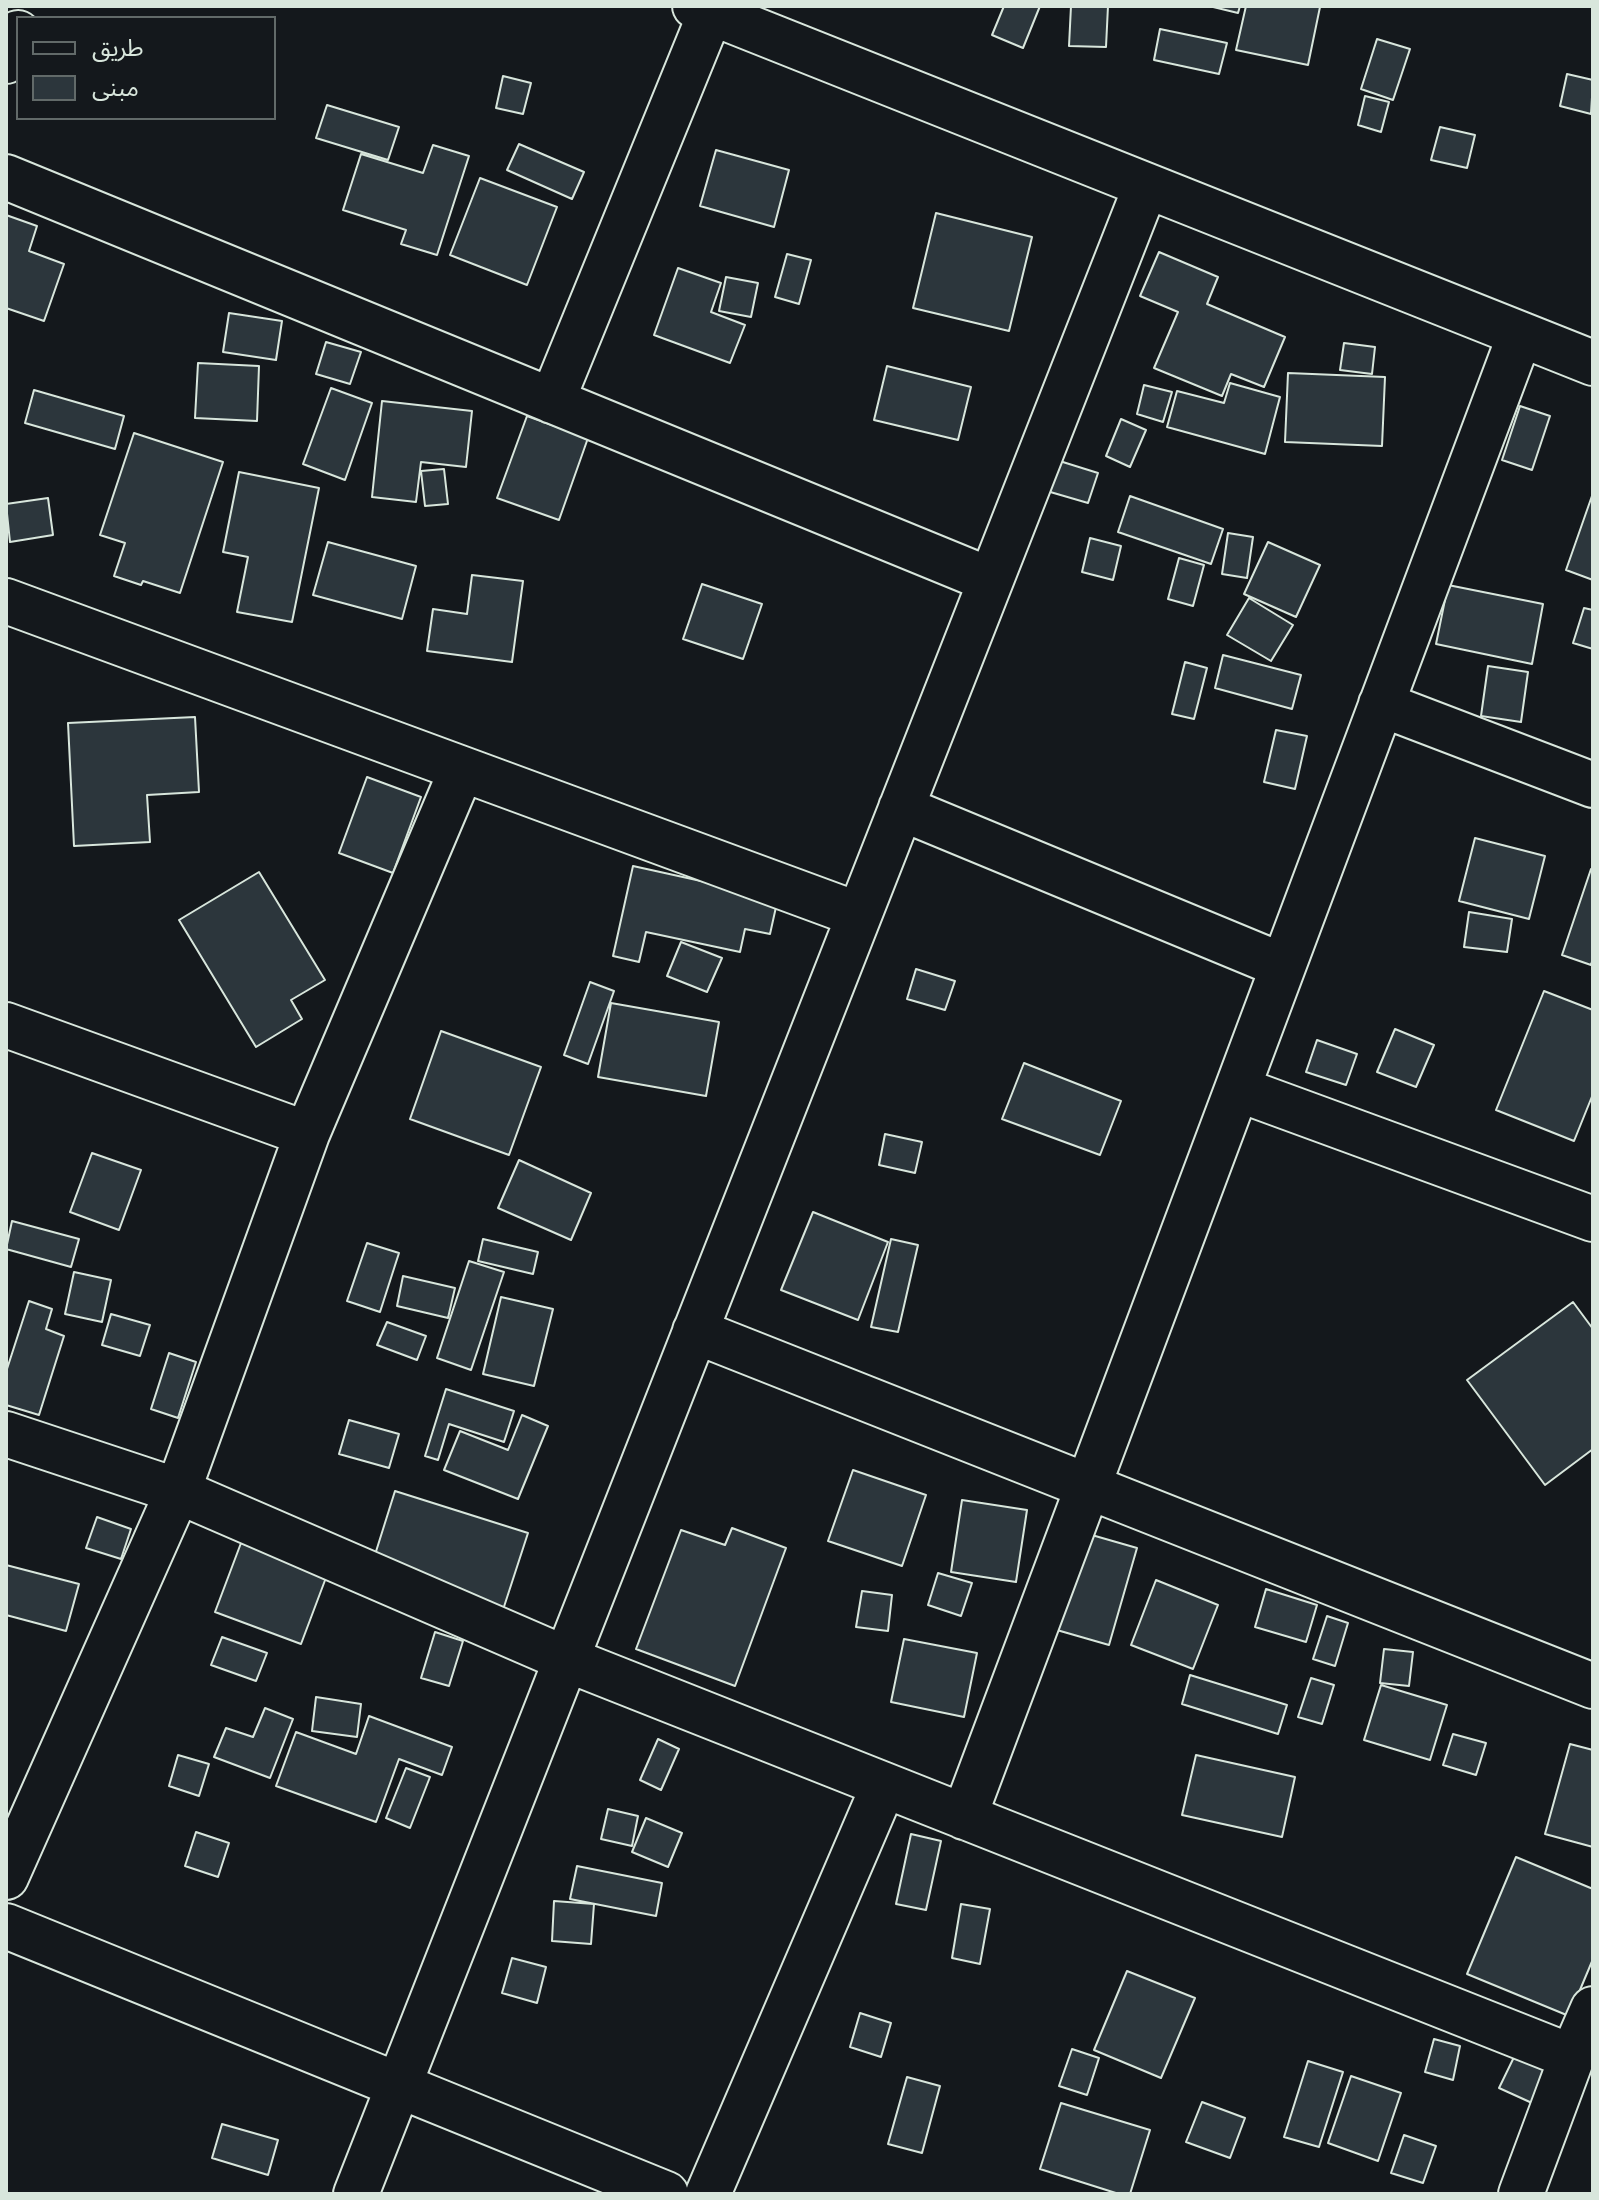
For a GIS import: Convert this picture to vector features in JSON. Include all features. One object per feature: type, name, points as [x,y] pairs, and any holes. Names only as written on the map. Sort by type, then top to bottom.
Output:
[{"type":"street","points":[[552,401],[703,9],[1593,363]]},
{"type":"street","points":[[6,61],[16,38]]},
{"type":"street","points":[[6,177],[990,580]]},
{"type":"street","points":[[356,2194],[1146,186]]},
{"type":"street","points":[[964,1817],[1520,335]]},
{"type":"street","points":[[6,601],[859,915]]},
{"type":"street","points":[[1381,704],[1593,785]]},
{"type":"street","points":[[6,1877],[178,1491],[307,1134],[462,769]]},
{"type":"street","points":[[901,808],[1283,966]]},
{"type":"street","points":[[6,1025],[307,1134]]},
{"type":"street","points":[[1238,1089],[1593,1219]]},
{"type":"street","points":[[695,1331],[1593,1686]]},
{"type":"street","points":[[6,1434],[178,1491],[566,1659],[1572,2057]]},
{"type":"street","points":[[708,2194],[884,1785]]},
{"type":"street","points":[[6,1926],[666,2194]]},
{"type":"street","points":[[1521,2194],[1593,2009]]},
{"type":"building","points":[[1004,6],[1040,6],[1023,48],[992,35]]},
{"type":"building","points":[[1071,6],[1108,6],[1106,47],[1069,46]]},
{"type":"building","points":[[1209,6],[1240,6],[1238,13]]},
{"type":"building","points":[[1246,6],[1320,7],[1308,65],[1236,50]]},
{"type":"building","points":[[1160,29],[1227,43],[1219,74],[1154,60]]},
{"type":"building","points":[[1377,39],[1410,49],[1393,100],[1361,89]]},
{"type":"building","points":[[1567,74],[1593,80],[1591,114],[1560,106]]},
{"type":"building","points":[[503,76],[531,83],[523,114],[496,108]]},
{"type":"building","points":[[1365,96],[1389,102],[1381,132],[1358,125]]},
{"type":"building","points":[[327,105],[399,127],[388,160],[316,138]]},
{"type":"building","points":[[1440,127],[1475,135],[1467,168],[1431,160]]},
{"type":"building","points":[[519,144],[584,172],[572,199],[507,170]]},
{"type":"building","points":[[433,145],[469,156],[437,255],[401,244],[406,230],[343,210],[361,154],[423,173]]},
{"type":"building","points":[[716,150],[789,170],[774,227],[700,206]]},
{"type":"building","points":[[480,178],[557,207],[527,285],[450,255]]},
{"type":"building","points":[[936,213],[1032,237],[1009,331],[913,308]]},
{"type":"building","points":[[6,215],[37,226],[29,251],[64,264],[44,321],[6,308]]},
{"type":"building","points":[[1159,252],[1218,277],[1207,304],[1285,337],[1264,387],[1231,374],[1222,396],[1154,368],[1178,312],[1140,296]]},
{"type":"building","points":[[787,254],[811,260],[799,304],[775,297]]},
{"type":"building","points":[[678,268],[721,283],[711,312],[745,325],[730,363],[654,335]]},
{"type":"building","points":[[726,277],[758,283],[751,317],[719,311]]},
{"type":"building","points":[[229,313],[282,321],[276,360],[223,352]]},
{"type":"building","points":[[326,342],[361,352],[350,384],[316,374]]},
{"type":"building","points":[[1344,343],[1375,347],[1372,374],[1340,370]]},
{"type":"building","points":[[198,363],[259,366],[257,421],[195,418]]},
{"type":"building","points":[[887,366],[971,387],[958,440],[874,420]]},
{"type":"building","points":[[1288,373],[1385,377],[1382,446],[1285,442]]},
{"type":"building","points":[[1230,383],[1280,397],[1265,454],[1167,427],[1177,391],[1224,403]]},
{"type":"building","points":[[1144,385],[1172,392],[1163,422],[1137,414]]},
{"type":"building","points":[[331,388],[372,403],[345,480],[303,464]]},
{"type":"building","points":[[34,390],[124,416],[115,449],[25,423]]},
{"type":"building","points":[[382,401],[472,411],[466,467],[421,462],[416,502],[372,497]]},
{"type":"building","points":[[1520,406],[1550,416],[1532,470],[1502,460]]},
{"type":"building","points":[[527,416],[588,438],[559,520],[497,498]]},
{"type":"building","points":[[1121,419],[1146,430],[1130,467],[1106,456]]},
{"type":"building","points":[[134,433],[223,462],[180,593],[114,576],[125,543],[100,535]]},
{"type":"building","points":[[1050,458],[1098,473],[1088,503],[1040,489]]},
{"type":"building","points":[[444,469],[448,504],[425,506],[421,471]]},
{"type":"building","points":[[239,472],[319,488],[292,622],[237,612],[248,557],[223,552]]},
{"type":"building","points":[[1593,493],[1593,580],[1566,570]]},
{"type":"building","points":[[1130,496],[1223,529],[1211,564],[1118,532]]},
{"type":"building","points":[[48,498],[53,535],[10,542],[6,504]]},
{"type":"building","points":[[1228,533],[1253,537],[1247,578],[1222,574]]},
{"type":"building","points":[[1090,538],[1121,546],[1113,580],[1082,572]]},
{"type":"building","points":[[328,542],[416,566],[402,619],[313,595]]},
{"type":"building","points":[[1268,542],[1320,565],[1296,617],[1244,594]]},
{"type":"building","points":[[1179,558],[1204,565],[1193,606],[1168,599]]},
{"type":"building","points":[[472,575],[523,581],[512,662],[427,651],[433,609],[467,614]]},
{"type":"building","points":[[702,584],[762,604],[743,659],[683,639]]},
{"type":"building","points":[[1448,585],[1543,604],[1532,664],[1436,644]]},
{"type":"building","points":[[1249,598],[1293,625],[1271,661],[1227,635]]},
{"type":"building","points":[[1584,608],[1593,610],[1593,649],[1573,643]]},
{"type":"building","points":[[1223,655],[1301,675],[1292,709],[1215,688]]},
{"type":"building","points":[[1185,662],[1207,668],[1194,719],[1172,714]]},
{"type":"building","points":[[1488,666],[1528,672],[1521,722],[1481,716]]},
{"type":"building","points":[[195,717],[199,792],[147,795],[150,842],[74,846],[68,723]]},
{"type":"building","points":[[1276,730],[1307,736],[1295,789],[1264,782]]},
{"type":"building","points":[[367,777],[421,797],[393,873],[339,853]]},
{"type":"building","points":[[1475,838],[1545,856],[1529,919],[1459,901]]},
{"type":"building","points":[[633,866],[778,898],[770,934],[745,929],[740,952],[646,932],[639,962],[613,956]]},
{"type":"building","points":[[1591,869],[1593,958],[1591,965],[1562,955]]},
{"type":"building","points":[[259,872],[325,980],[291,1000],[302,1019],[256,1047],[179,920]]},
{"type":"building","points":[[1469,912],[1512,919],[1507,952],[1464,947]]},
{"type":"building","points":[[681,942],[722,958],[707,992],[667,976]]},
{"type":"building","points":[[916,969],[955,981],[945,1010],[907,999]]},
{"type":"building","points":[[590,982],[614,991],[588,1064],[564,1055]]},
{"type":"building","points":[[1544,991],[1593,1010],[1593,1094],[1574,1141],[1496,1110]]},
{"type":"building","points":[[611,1003],[719,1022],[706,1096],[598,1077]]},
{"type":"building","points":[[1395,1029],[1434,1045],[1416,1087],[1377,1072]]},
{"type":"building","points":[[441,1031],[541,1067],[509,1155],[410,1119]]},
{"type":"building","points":[[1317,1040],[1357,1054],[1346,1085],[1306,1072]]},
{"type":"building","points":[[1024,1063],[1121,1101],[1100,1155],[1002,1119]]},
{"type":"building","points":[[885,1134],[922,1142],[915,1173],[879,1165]]},
{"type":"building","points":[[92,1153],[141,1170],[119,1230],[70,1212]]},
{"type":"building","points":[[519,1160],[591,1193],[571,1240],[498,1208]]},
{"type":"building","points":[[813,1212],[888,1242],[858,1320],[781,1290]]},
{"type":"building","points":[[12,1221],[79,1239],[71,1267],[6,1249]]},
{"type":"building","points":[[483,1239],[538,1252],[533,1274],[478,1261]]},
{"type":"building","points":[[891,1239],[918,1245],[898,1332],[871,1327]]},
{"type":"building","points":[[367,1243],[399,1253],[380,1312],[347,1301]]},
{"type":"building","points":[[469,1261],[504,1272],[471,1370],[437,1358]]},
{"type":"building","points":[[74,1272],[111,1280],[102,1322],[65,1314]]},
{"type":"building","points":[[403,1276],[455,1288],[448,1318],[397,1306]]},
{"type":"building","points":[[501,1297],[553,1309],[534,1386],[483,1374]]},
{"type":"building","points":[[29,1301],[52,1309],[46,1329],[64,1336],[39,1415],[6,1405],[6,1372]]},
{"type":"building","points":[[1573,1302],[1593,1329],[1593,1449],[1545,1485],[1467,1380]]},
{"type":"building","points":[[111,1314],[150,1325],[140,1356],[102,1345]]},
{"type":"building","points":[[387,1322],[426,1336],[417,1360],[377,1345]]},
{"type":"building","points":[[169,1353],[196,1362],[178,1418],[151,1409]]},
{"type":"building","points":[[446,1389],[514,1411],[504,1442],[449,1424],[438,1460],[425,1456]]},
{"type":"building","points":[[522,1415],[548,1426],[518,1499],[444,1470],[460,1431],[508,1450]]},
{"type":"building","points":[[349,1420],[399,1434],[389,1468],[339,1454]]},
{"type":"building","points":[[853,1470],[926,1495],[902,1566],[828,1541]]},
{"type":"building","points":[[395,1491],[528,1533],[500,1619],[368,1577]]},
{"type":"building","points":[[962,1500],[1027,1510],[1016,1582],[951,1572]]},
{"type":"building","points":[[97,1517],[131,1529],[121,1559],[86,1548]]},
{"type":"building","points":[[1057,1525],[1137,1548],[1109,1645],[1029,1622]]},
{"type":"building","points":[[732,1528],[786,1548],[735,1686],[636,1649],[681,1530],[725,1545]]},
{"type":"building","points":[[241,1543],[327,1575],[301,1644],[215,1612]]},
{"type":"building","points":[[6,1565],[79,1584],[66,1631],[6,1615]]},
{"type":"building","points":[[938,1573],[972,1583],[961,1616],[928,1605]]},
{"type":"building","points":[[1156,1580],[1218,1605],[1193,1669],[1131,1645]]},
{"type":"building","points":[[1266,1589],[1317,1605],[1306,1642],[1255,1627]]},
{"type":"building","points":[[862,1591],[892,1595],[888,1631],[856,1627]]},
{"type":"building","points":[[1327,1616],[1348,1623],[1335,1666],[1313,1659]]},
{"type":"building","points":[[435,1632],[463,1641],[449,1686],[421,1678]]},
{"type":"building","points":[[222,1637],[267,1653],[256,1681],[211,1665]]},
{"type":"building","points":[[904,1639],[977,1653],[964,1717],[891,1702]]},
{"type":"building","points":[[1384,1649],[1413,1652],[1409,1686],[1380,1683]]},
{"type":"building","points":[[1190,1675],[1287,1705],[1278,1734],[1182,1704]]},
{"type":"building","points":[[1311,1678],[1334,1685],[1322,1724],[1298,1717]]},
{"type":"building","points":[[1381,1685],[1447,1705],[1430,1760],[1364,1740]]},
{"type":"building","points":[[316,1697],[361,1704],[357,1737],[312,1731]]},
{"type":"building","points":[[265,1708],[293,1719],[270,1778],[214,1757],[226,1728],[253,1737]]},
{"type":"building","points":[[369,1716],[452,1747],[442,1775],[399,1759],[376,1822],[276,1786],[296,1732],[356,1754]]},
{"type":"building","points":[[1453,1734],[1486,1743],[1476,1775],[1443,1765]]},
{"type":"building","points":[[658,1739],[679,1749],[661,1790],[640,1780]]},
{"type":"building","points":[[1570,1744],[1593,1750],[1593,1847],[1545,1834]]},
{"type":"building","points":[[178,1755],[209,1764],[199,1796],[169,1786]]},
{"type":"building","points":[[1196,1755],[1295,1777],[1282,1837],[1182,1815]]},
{"type":"building","points":[[406,1768],[430,1777],[410,1828],[386,1818]]},
{"type":"building","points":[[608,1809],[638,1816],[632,1846],[601,1839]]},
{"type":"building","points":[[646,1818],[682,1833],[668,1867],[632,1852]]},
{"type":"building","points":[[196,1832],[229,1843],[218,1877],[185,1866]]},
{"type":"building","points":[[911,1834],[941,1841],[926,1910],[896,1904]]},
{"type":"building","points":[[1516,1857],[1593,1889],[1593,1959],[1569,2016],[1467,1974]]},
{"type":"building","points":[[577,1866],[662,1883],[656,1916],[570,1899]]},
{"type":"building","points":[[554,1901],[594,1904],[591,1944],[552,1941]]},
{"type":"building","points":[[961,1904],[990,1909],[980,1964],[952,1958]]},
{"type":"building","points":[[512,1958],[546,1967],[537,2003],[502,1993]]},
{"type":"building","points":[[1127,1971],[1195,1998],[1161,2078],[1094,2050]]},
{"type":"building","points":[[860,2013],[891,2023],[881,2057],[850,2047]]},
{"type":"building","points":[[1434,2039],[1460,2046],[1453,2080],[1425,2072]]},
{"type":"building","points":[[1072,2049],[1099,2058],[1087,2095],[1059,2086]]},
{"type":"building","points":[[1516,2053],[1560,2073],[1543,2108],[1499,2088]]},
{"type":"building","points":[[1308,2061],[1343,2072],[1319,2147],[1284,2137]]},
{"type":"building","points":[[1351,2076],[1401,2093],[1378,2161],[1328,2143]]},
{"type":"building","points":[[907,2077],[940,2086],[922,2153],[888,2144]]},
{"type":"building","points":[[1202,2102],[1245,2118],[1230,2158],[1186,2142]]},
{"type":"building","points":[[1061,2103],[1150,2130],[1130,2194],[1119,2194],[1040,2169]]},
{"type":"building","points":[[222,2124],[278,2140],[268,2175],[212,2158]]},
{"type":"building","points":[[1404,2135],[1436,2146],[1423,2183],[1391,2173]]}]
